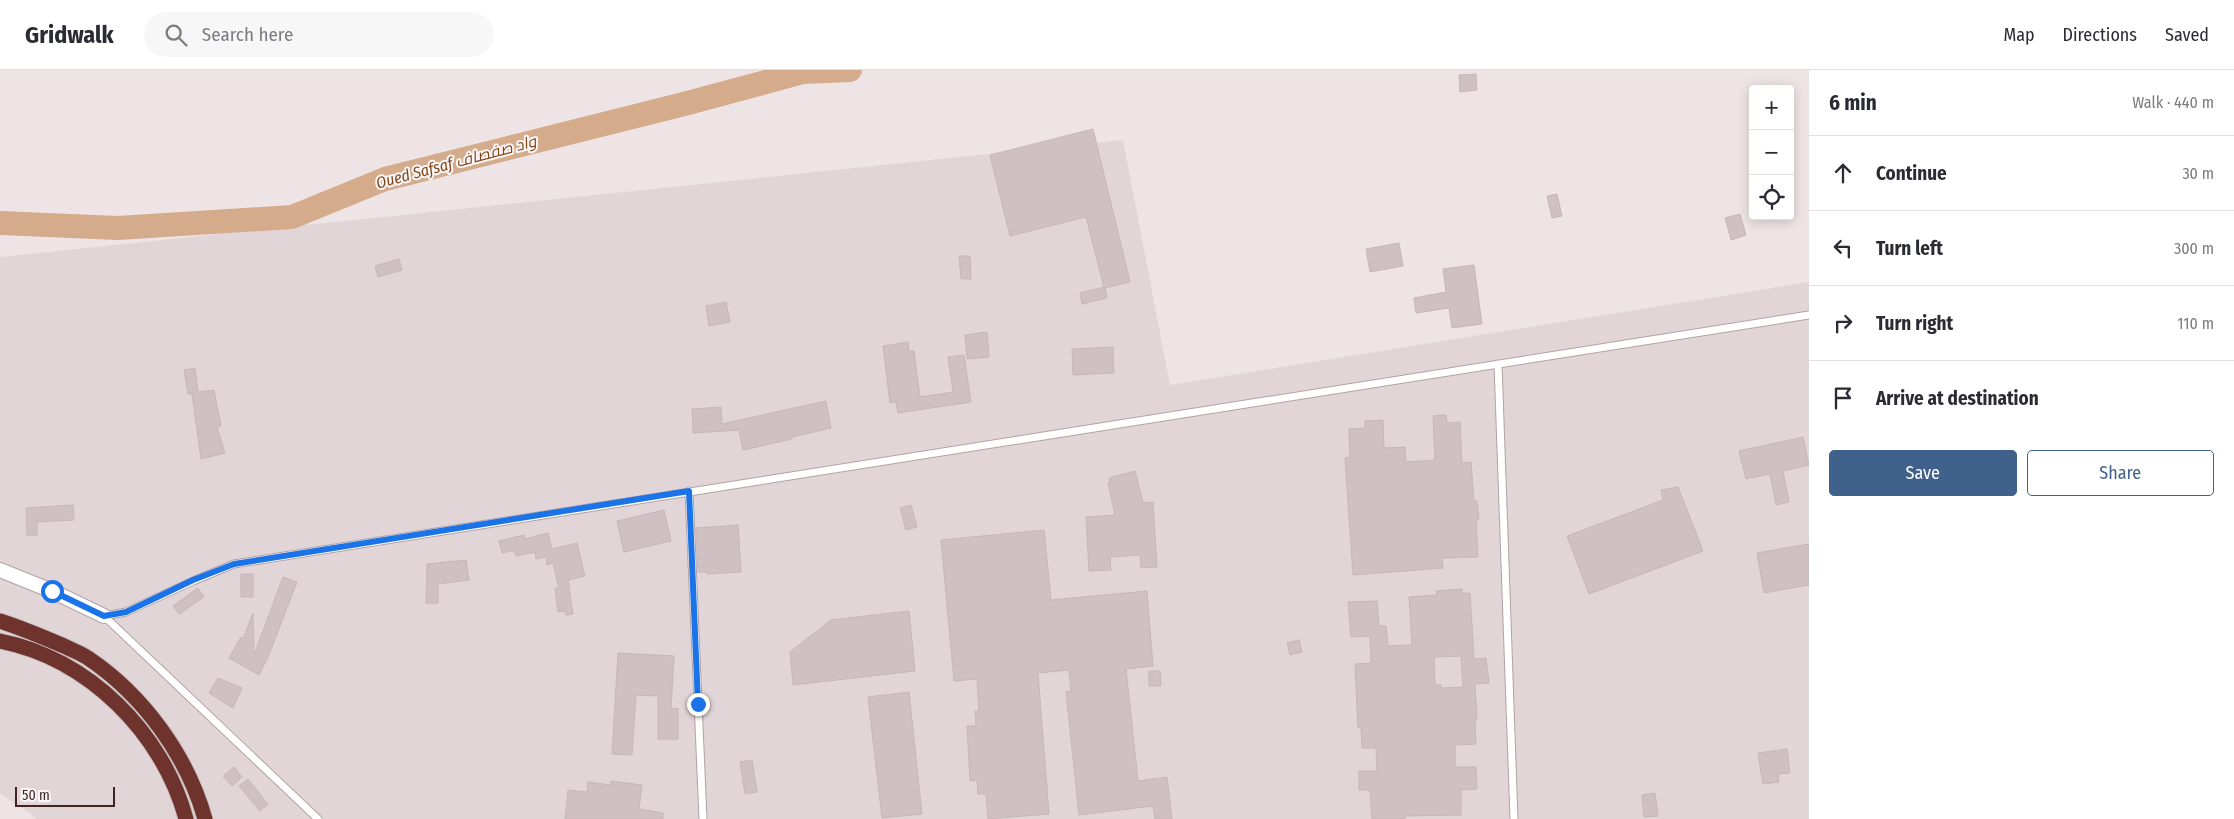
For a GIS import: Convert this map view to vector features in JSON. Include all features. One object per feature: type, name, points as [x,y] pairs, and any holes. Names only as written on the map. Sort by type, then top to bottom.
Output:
[{"type":"highway","points":[[0,621],[29,630],[87,656],[137,700],[156,722],[173,747],[201,804],[205,819]]},
{"type":"highway","points":[[0,641],[37,652],[65,665],[91,682],[116,702],[156,750],[171,777],[186,819]]},
{"type":"street","points":[[0,570],[52,591],[104,616]]},
{"type":"lane","points":[[104,616],[126,612],[193,580],[234,564],[1809,314]]},
{"type":"lane","points":[[1498,364],[1514,819]]},
{"type":"lane","points":[[689,491],[703,819]]},
{"type":"lane","points":[[104,616],[318,819]]},
{"type":"shaded area","points":[[1123,140],[1170,385],[1809,282],[1809,819],[37,819],[0,793],[0,257]]},
{"type":"building","points":[[1476,74],[1477,90],[1460,92],[1459,75]]},
{"type":"building","points":[[1093,129],[1130,282],[1105,288],[1107,298],[1082,304],[1080,293],[1104,287],[1086,217],[1010,236],[990,155]]},
{"type":"building","points":[[1557,194],[1562,216],[1552,218],[1547,196]]},
{"type":"building","points":[[1740,214],[1746,235],[1731,240],[1725,218]]},
{"type":"building","points":[[1399,243],[1403,266],[1370,272],[1366,249]]},
{"type":"building","points":[[959,256],[970,256],[971,279],[961,279]]},
{"type":"building","points":[[399,259],[402,270],[378,277],[375,266]]},
{"type":"building","points":[[1474,265],[1482,324],[1452,328],[1449,308],[1416,313],[1414,298],[1446,292],[1443,269]]},
{"type":"building","points":[[726,302],[730,322],[709,326],[706,306]]},
{"type":"building","points":[[987,332],[989,357],[967,359],[965,335]]},
{"type":"building","points":[[908,342],[909,351],[914,351],[920,397],[953,392],[948,357],[964,355],[971,402],[898,413],[896,402],[890,403],[883,346]]},
{"type":"building","points":[[1113,347],[1114,373],[1073,375],[1072,349]]},
{"type":"building","points":[[195,368],[198,392],[214,390],[221,426],[217,427],[225,453],[201,459],[192,394],[188,394],[184,370]]},
{"type":"building","points":[[826,401],[831,428],[792,437],[792,439],[743,450],[739,430],[693,433],[692,409],[721,407],[722,424]]},
{"type":"building","points":[[1446,415],[1447,423],[1460,422],[1462,463],[1471,462],[1474,501],[1477,501],[1479,520],[1476,520],[1478,557],[1442,558],[1443,568],[1353,575],[1345,458],[1350,457],[1349,429],[1365,428],[1365,421],[1383,420],[1384,448],[1405,447],[1406,462],[1435,460],[1433,416]]},
{"type":"building","points":[[1803,437],[1809,465],[1783,471],[1789,502],[1776,505],[1770,474],[1746,479],[1739,451]]},
{"type":"building","points":[[1135,471],[1143,503],[1153,502],[1157,567],[1141,568],[1140,555],[1110,557],[1111,570],[1089,571],[1086,517],[1115,515],[1108,483],[1110,482],[1109,478]]},
{"type":"building","points":[[1678,487],[1703,551],[1589,594],[1567,536],[1663,500],[1661,490]]},
{"type":"building","points":[[73,505],[74,520],[37,522],[37,535],[27,535],[26,508]]},
{"type":"building","points":[[911,505],[917,527],[906,530],[900,508]]},
{"type":"building","points":[[664,510],[671,541],[624,552],[617,521]]},
{"type":"building","points":[[738,525],[741,572],[707,574],[707,572],[698,572],[696,528]]},
{"type":"building","points":[[1044,530],[1051,600],[1147,591],[1153,666],[1126,669],[1138,781],[1167,777],[1172,819],[1155,819],[1153,806],[1079,815],[1066,692],[1071,691],[1069,670],[1038,673],[1049,814],[988,819],[986,794],[978,794],[977,780],[970,781],[967,726],[976,726],[975,711],[979,711],[977,679],[954,681],[941,540]]},
{"type":"building","points":[[548,533],[552,549],[577,543],[585,576],[568,580],[573,614],[566,615],[565,611],[558,612],[555,588],[559,588],[553,563],[547,565],[546,557],[536,559],[535,552],[516,556],[514,550],[502,553],[499,541],[524,535],[525,539]]},
{"type":"building","points":[[1809,544],[1809,585],[1764,593],[1757,553]]},
{"type":"building","points":[[466,560],[469,580],[438,584],[438,603],[426,603],[427,564]]},
{"type":"building","points":[[241,574],[253,574],[253,597],[241,597]]},
{"type":"building","points":[[283,577],[297,582],[268,657],[259,675],[229,658],[241,637],[243,639],[253,613],[254,655]]},
{"type":"building","points":[[198,588],[204,597],[179,614],[173,606]]},
{"type":"building","points":[[1462,589],[1462,593],[1470,593],[1474,659],[1486,658],[1489,683],[1475,684],[1476,744],[1455,745],[1455,767],[1476,767],[1477,789],[1461,790],[1461,815],[1405,816],[1405,819],[1372,819],[1370,790],[1359,790],[1359,771],[1377,771],[1376,748],[1362,748],[1361,728],[1358,728],[1355,664],[1371,663],[1370,636],[1351,637],[1348,602],[1377,601],[1379,626],[1386,626],[1388,646],[1412,645],[1409,597],[1437,595],[1436,591]],"holes":[[[1461,656],[1463,687],[1441,688],[1441,685],[1435,685],[1434,657]]]},
{"type":"building","points":[[909,611],[915,671],[793,685],[790,652],[831,620]]},
{"type":"building","points":[[1299,640],[1302,652],[1290,655],[1287,643]]},
{"type":"building","points":[[618,653],[674,656],[671,709],[678,708],[678,739],[658,739],[658,696],[636,695],[632,755],[612,754]]},
{"type":"building","points":[[1149,671],[1160,671],[1161,686],[1149,686]]},
{"type":"building","points":[[218,678],[242,688],[233,708],[209,693]]},
{"type":"building","points":[[909,692],[922,814],[882,818],[868,697]]},
{"type":"building","points":[[1787,749],[1790,773],[1778,774],[1779,782],[1763,784],[1758,753]]},
{"type":"building","points":[[752,760],[757,792],[745,794],[740,762]]},
{"type":"building","points":[[234,767],[242,777],[232,786],[223,776]]},
{"type":"building","points":[[248,779],[268,804],[260,811],[239,786]]},
{"type":"building","points":[[611,781],[642,785],[639,809],[663,813],[663,819],[565,819],[568,790],[587,792],[588,782],[611,785]]},
{"type":"building","points":[[1655,793],[1658,816],[1644,817],[1642,795]]},
{"type":"waterway","name":"Oued Safsaf واد صفصاف","points":[[0,223],[118,228],[292,217],[385,179],[803,72],[850,70]]},
{"type":"route","points":[[52,591],[104,616],[126,612],[193,580],[234,564],[689,491],[698,704]]}]
